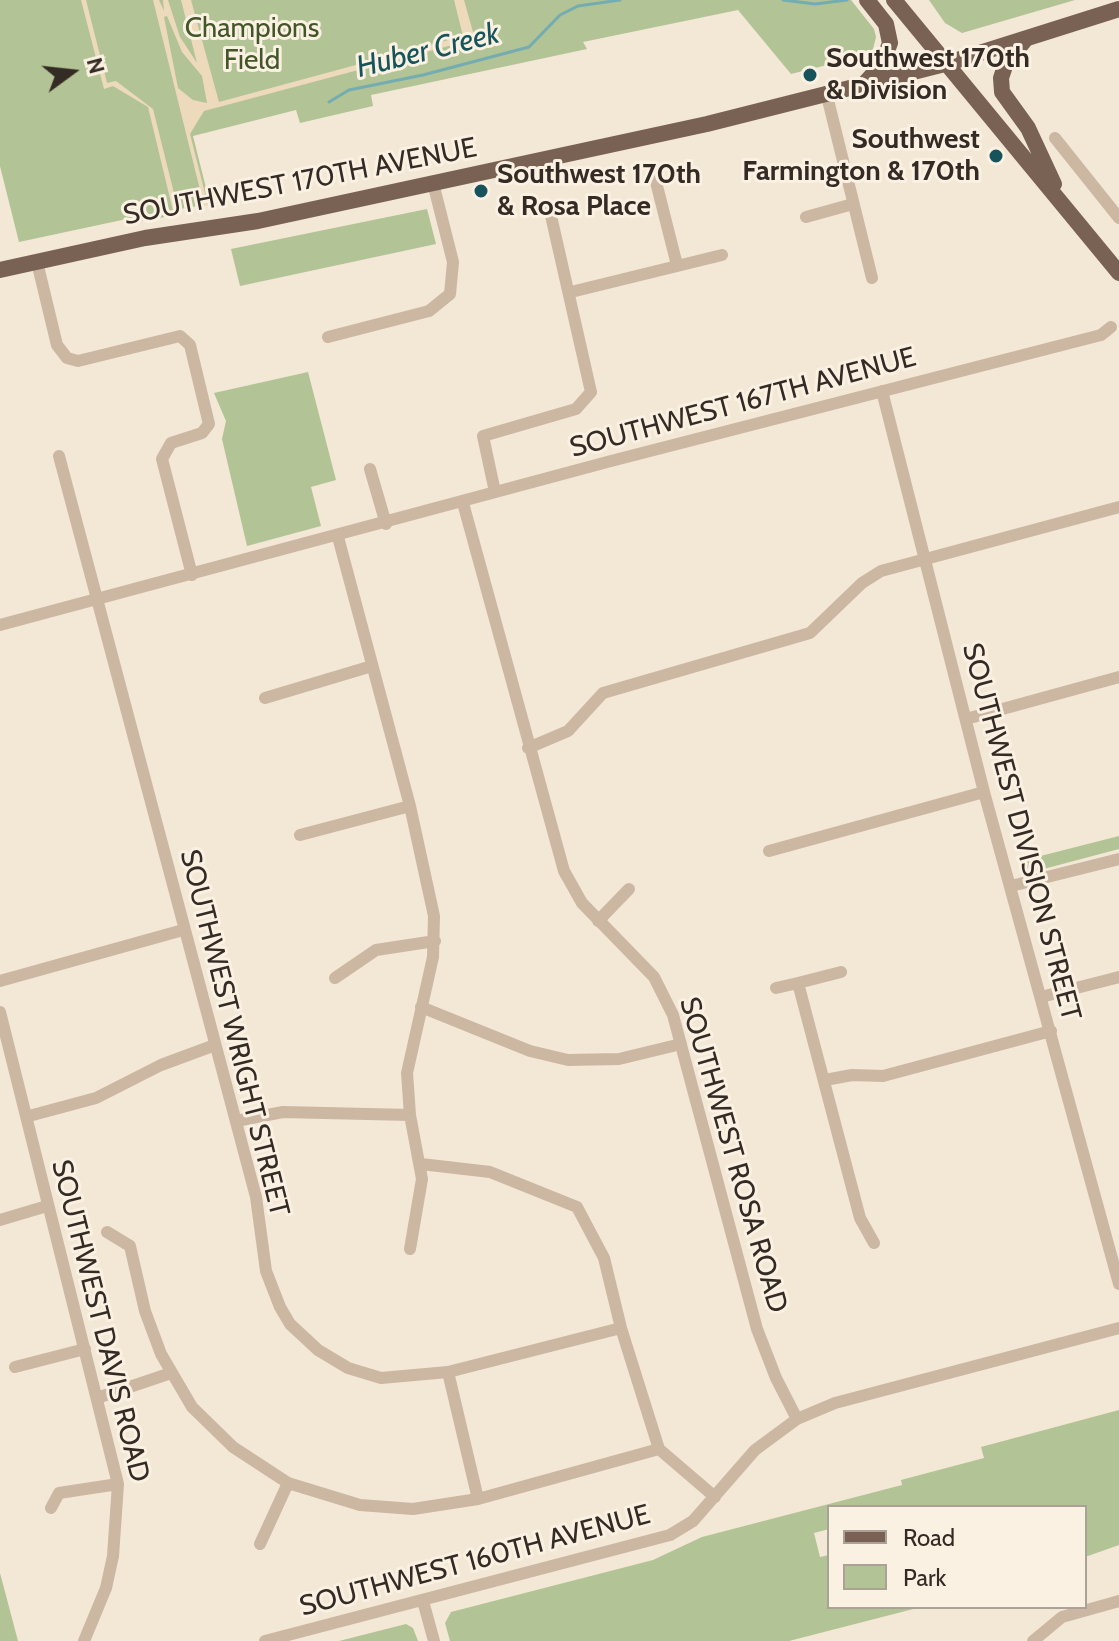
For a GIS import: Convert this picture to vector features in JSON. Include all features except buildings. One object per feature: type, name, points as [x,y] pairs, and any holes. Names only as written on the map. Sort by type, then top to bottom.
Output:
[{"type":"main road","points":[[864,84],[882,64],[890,43],[886,24],[867,0]]},
{"type":"main road","points":[[894,0],[1119,273]]},
{"type":"main road","name":"SOUTHWEST 170TH AVENUE","points":[[0,270],[145,238],[258,221],[707,124],[945,64],[1119,9]]},
{"type":"main road","points":[[1026,39],[1006,63],[1001,78],[1002,92],[1028,128],[1063,204]]},
{"type":"street","points":[[826,92],[872,278]]},
{"type":"street","points":[[1055,138],[1118,215]]},
{"type":"street","points":[[655,178],[677,265]]},
{"type":"street","points":[[328,337],[429,311],[450,294],[453,262],[433,183]]},
{"type":"street","points":[[806,217],[853,204]]},
{"type":"street","points":[[495,492],[483,436],[576,409],[591,392],[571,292],[549,207]]},
{"type":"street","points":[[571,292],[722,255]]},
{"type":"street","points":[[37,262],[57,345],[72,361],[174,337],[188,339],[208,413],[209,428],[171,443],[163,450],[163,467],[192,575]]},
{"type":"street","name":"SOUTHWEST 167TH AVENUE","points":[[0,625],[338,537],[495,492],[1101,335],[1111,327]]},
{"type":"street","name":"SOUTHWEST DIVISION STREET","points":[[882,391],[984,792],[1119,1284]]},
{"type":"street","name":"SOUTHWEST WRIGHT STREET","points":[[59,456],[259,1211],[266,1271],[290,1324],[334,1361],[367,1375],[399,1379],[448,1372],[621,1328]]},
{"type":"street","points":[[370,469],[386,524]]},
{"type":"street","name":"SOUTHWEST ROSA ROAD","points":[[463,503],[564,871],[570,886],[598,921],[654,977],[673,1015],[757,1329],[776,1378],[797,1419]]},
{"type":"street","points":[[528,748],[568,731],[592,702],[610,690],[810,633],[862,583],[881,571],[922,557],[1119,507]]},
{"type":"street","points":[[338,537],[431,891],[435,941],[407,1073],[410,1115],[421,1164],[419,1206],[410,1249]]},
{"type":"street","points":[[265,698],[372,666]]},
{"type":"street","points":[[966,719],[1119,677]]},
{"type":"street","points":[[769,851],[984,792]]},
{"type":"street","points":[[300,835],[410,806]]},
{"type":"street","points":[[1011,886],[1119,859]]},
{"type":"street","points":[[598,921],[629,889]]},
{"type":"street","points":[[0,981],[183,930]]},
{"type":"street","points":[[335,978],[376,950],[435,941]]},
{"type":"street","points":[[776,988],[841,972]]},
{"type":"street","points":[[1041,997],[1119,977]]},
{"type":"street","points":[[798,983],[860,1218],[874,1243]]},
{"type":"street","points":[[421,1007],[530,1051],[568,1060],[619,1059],[681,1044]]},
{"type":"street","name":"SOUTHWEST DAVIS ROAD","points":[[0,1012],[29,1116],[47,1206],[118,1484],[119,1508],[113,1556],[106,1588],[84,1641]]},
{"type":"street","points":[[825,1080],[852,1075],[883,1076],[1051,1031]]},
{"type":"street","points":[[29,1116],[96,1098],[161,1065],[215,1045]]},
{"type":"street","points":[[0,1069],[14,1065]]},
{"type":"street","points":[[236,1121],[283,1112],[410,1115]]},
{"type":"street","points":[[421,1164],[490,1172],[577,1207],[604,1258],[621,1328],[659,1449],[715,1497]]},
{"type":"street","points":[[0,1220],[47,1206]]},
{"type":"street","points":[[107,1232],[130,1246],[145,1311],[171,1373],[192,1407],[233,1447],[288,1483],[360,1505],[389,1509],[446,1506],[659,1449]]},
{"type":"street","name":"SOUTHWEST 160TH AVENUE","points":[[265,1641],[670,1535],[693,1521],[755,1450],[797,1419],[835,1403],[1119,1328]]},
{"type":"street","points":[[15,1367],[85,1349]]},
{"type":"street","points":[[448,1372],[478,1499]]},
{"type":"street","points":[[97,1398],[171,1373]]},
{"type":"street","points":[[260,1544],[288,1483]]},
{"type":"street","points":[[51,1508],[59,1493],[118,1484]]},
{"type":"street","points":[[423,1601],[434,1641]]},
{"type":"street","points":[[1033,1641],[1062,1617],[1119,1601]]},
{"type":"green space","name":"Champions Field","points":[[0,0],[851,0],[874,29],[876,37],[873,49],[863,56],[791,74],[738,10],[583,42],[587,49],[371,95],[373,106],[300,123],[296,110],[193,136],[210,204],[174,210],[165,217],[137,222],[136,217],[19,242],[0,166]]},
{"type":"green space","points":[[929,0],[1075,0],[962,33],[945,23]]},
{"type":"green space","points":[[427,209],[436,244],[240,286],[231,249]]},
{"type":"green space","points":[[308,372],[336,480],[311,487],[321,526],[247,546],[222,439],[226,421],[214,393]]},
{"type":"green space","points":[[1119,836],[1119,849],[1036,871],[1027,869],[1021,861]]},
{"type":"green space","points":[[1119,1410],[1119,1545],[1087,1556],[1087,1505],[827,1505],[827,1530],[814,1533],[820,1557],[827,1555],[827,1609],[913,1609],[789,1641],[450,1641],[445,1623],[451,1612],[653,1560],[702,1537],[902,1485],[901,1480],[984,1458],[981,1447]]},
{"type":"green space","points":[[0,1573],[18,1641],[0,1641]]},
{"type":"green space","points":[[406,1624],[413,1628],[418,1641],[339,1641]]},
{"type":"shaded area","points":[[81,0],[86,0],[107,83],[116,81],[153,109],[178,209],[173,211],[148,107],[113,86],[104,89]]},
{"type":"shaded area","points":[[153,0],[159,0],[164,11],[163,0],[168,0],[180,37],[197,63],[181,0],[191,0],[219,102],[463,36],[454,0],[464,0],[475,39],[204,111],[190,134],[208,205],[204,206]],"holes":[[[167,16],[182,52],[202,76],[207,103],[193,100],[178,88],[164,17]]]},
{"type":"waterway","name":"Huber Creek","points":[[329,102],[349,90],[423,75],[529,47],[560,15],[578,6],[620,0]]},
{"type":"waterway","name":"Huber Creek","points":[[783,0],[815,4],[847,0]]},
{"type":"place","name":"Southwest 170th & Division","points":[[810,75]]},
{"type":"place","name":"Southwest Farmington & 170th","points":[[996,156]]},
{"type":"place","name":"Southwest 170th & Rosa Place","points":[[481,191]]}]
